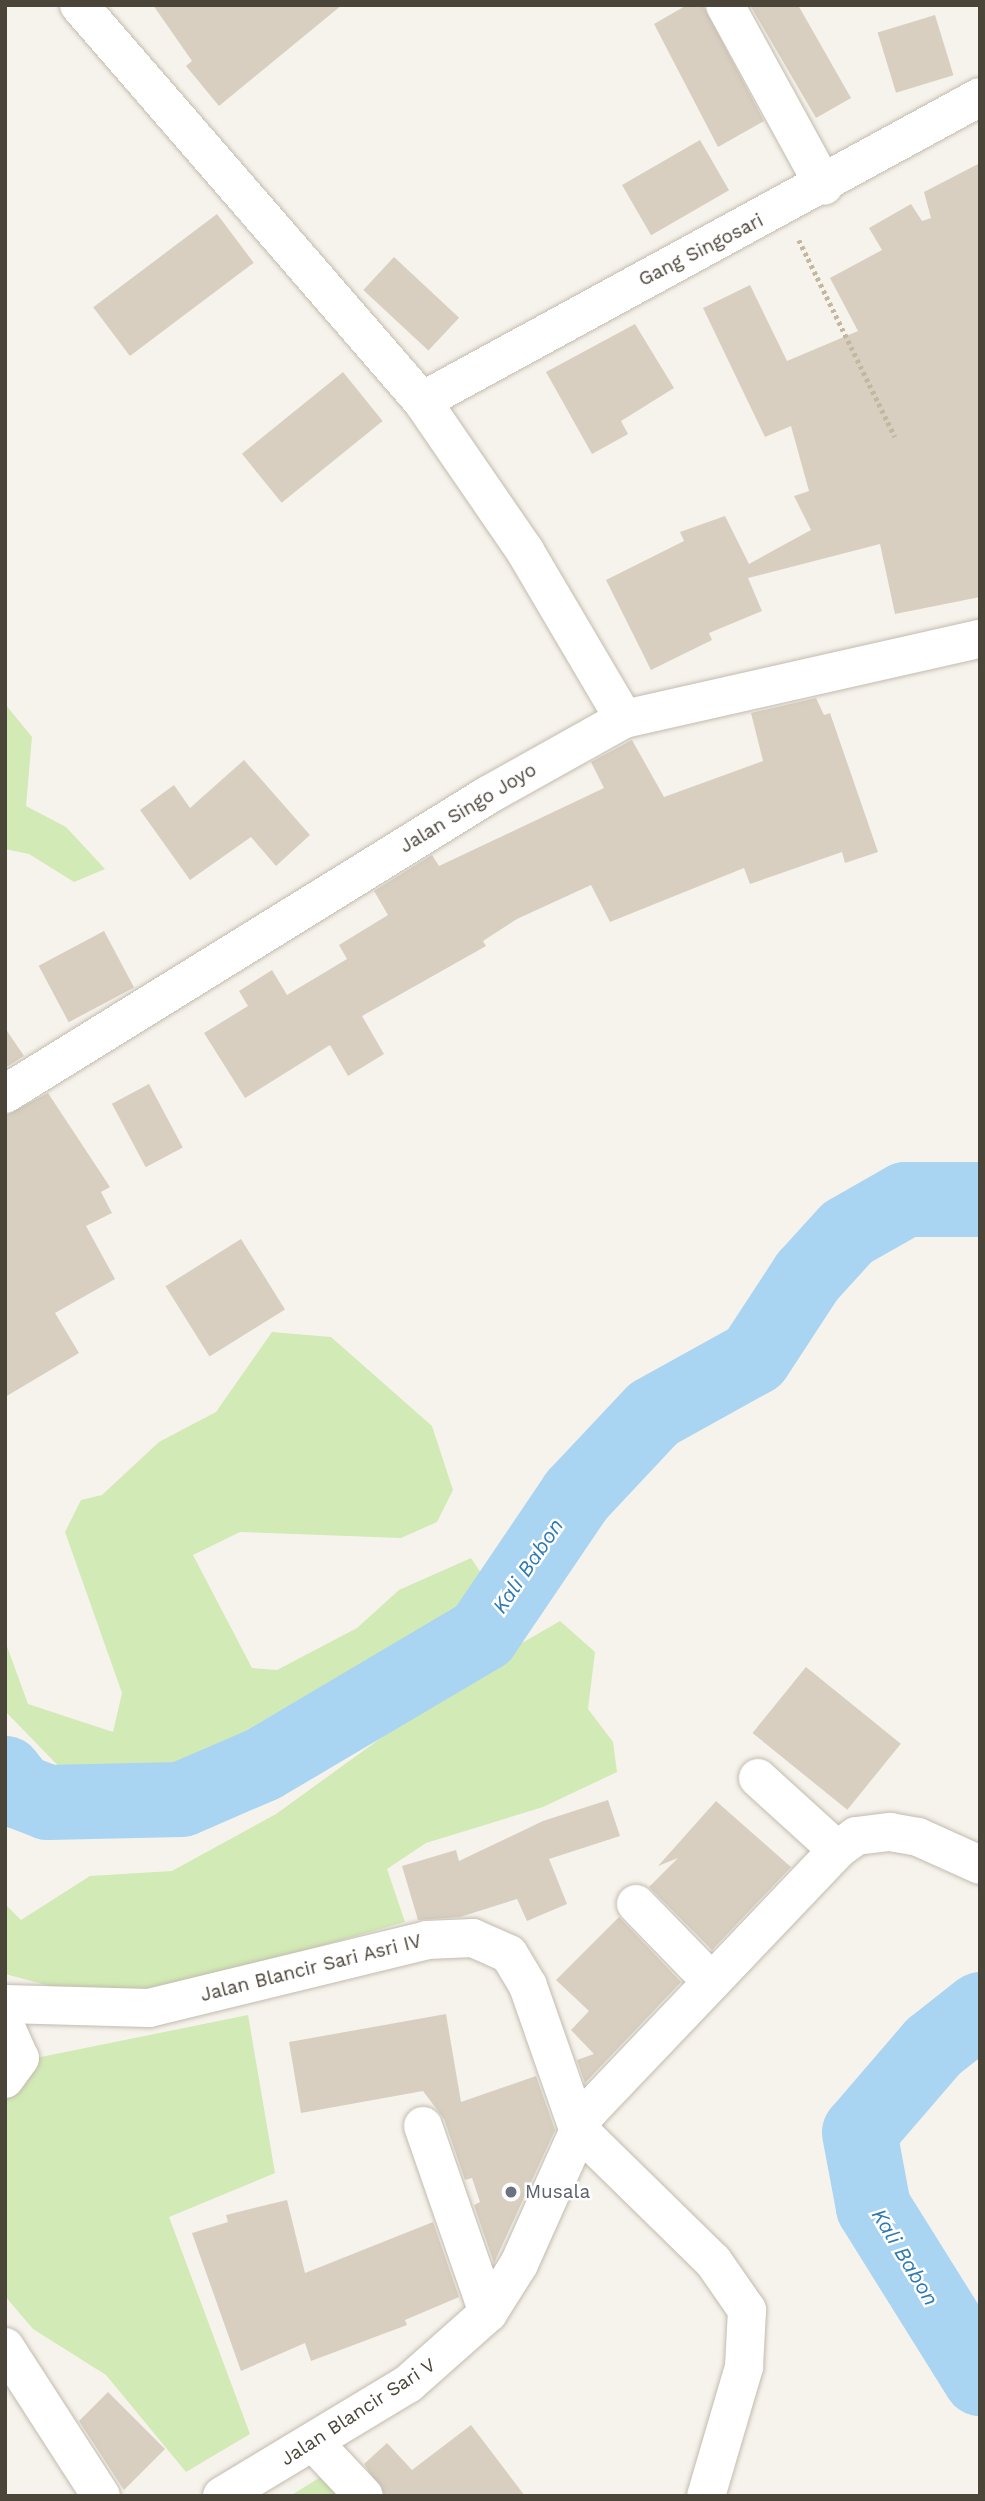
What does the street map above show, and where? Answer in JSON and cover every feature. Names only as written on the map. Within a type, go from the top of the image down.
[{"type":"street","points":[[79,5],[422,401],[525,551],[624,719]]},
{"type":"street","points":[[724,5],[824,186]]},
{"type":"street","name":"Gang Singosari","points":[[422,401],[824,186],[980,97]]},
{"type":"street","name":"Jalan Singo Joyo","points":[[5,1094],[488,794],[624,719],[980,639]]},
{"type":"street","points":[[758,1777],[837,1850]]},
{"type":"street","name":"Jalan Blancir Sari V","points":[[222,2496],[315,2444],[408,2384],[488,2313],[519,2264],[578,2130],[616,2079],[837,1850],[856,1836],[890,1832],[918,1837],[980,1865]]},
{"type":"street","points":[[636,1904],[711,1981]]},
{"type":"street","name":"Jalan Blancir Sari Asri IV","points":[[5,2004],[149,2008],[427,1940],[473,1938],[517,1964],[578,2130]]},
{"type":"street","points":[[5,2025],[20,2058],[5,2079]]},
{"type":"street","points":[[423,2126],[488,2313]]},
{"type":"street","points":[[578,2130],[713,2261],[747,2310],[744,2367],[706,2496]]},
{"type":"street","points":[[5,2347],[101,2496]]},
{"type":"street","points":[[315,2444],[364,2496]]},
{"type":"path","points":[[783,208],[895,437]]},
{"type":"green space","points":[[5,704],[32,737],[26,806],[66,827],[105,869],[74,882],[29,854],[5,849]]},
{"type":"green space","points":[[272,1332],[331,1337],[432,1426],[453,1490],[437,1522],[401,1538],[240,1532],[193,1555],[252,1668],[277,1670],[357,1628],[399,1590],[471,1558],[491,1588],[247,1730],[206,1769],[151,1795],[71,1779],[5,1711],[5,1641],[28,1704],[113,1732],[122,1693],[65,1532],[81,1500],[102,1495],[159,1442],[216,1412]]},
{"type":"green space","points":[[560,1621],[595,1652],[588,1709],[613,1742],[617,1772],[543,1807],[426,1843],[387,1869],[405,1922],[159,1992],[76,1993],[5,1974],[5,1904],[21,1920],[90,1876],[172,1871],[276,1814],[475,1670]]},
{"type":"green space","points":[[248,2015],[275,2173],[169,2217],[250,2434],[186,2472],[106,2375],[33,2329],[5,2296],[5,2080],[31,2059]]},
{"type":"green space","points":[[324,2475],[342,2496],[290,2496]]},
{"type":"building","points":[[153,5],[342,5],[219,106],[186,66],[192,61]]},
{"type":"building","points":[[687,5],[703,5],[764,121],[718,147],[654,24]]},
{"type":"building","points":[[750,5],[798,5],[851,98],[816,118]]},
{"type":"building","points":[[935,15],[953,75],[896,93],[878,33]]},
{"type":"building","points":[[700,140],[729,190],[651,235],[622,185]]},
{"type":"building","points":[[980,163],[980,597],[895,614],[880,544],[748,578],[762,611],[709,633],[712,640],[651,670],[606,580],[684,541],[680,532],[725,516],[749,564],[811,530],[794,496],[809,491],[791,426],[765,437],[703,308],[750,285],[787,361],[858,331],[830,278],[882,250],[869,228],[911,204],[922,221],[931,218],[924,192]]},
{"type":"building","points":[[217,214],[254,263],[130,356],[93,307]]},
{"type":"building","points":[[394,257],[459,318],[428,351],[363,290]]},
{"type":"building","points":[[635,324],[674,388],[621,421],[628,434],[592,454],[546,372]]},
{"type":"building","points":[[343,372],[383,421],[282,503],[242,454]]},
{"type":"building","points":[[816,698],[824,715],[830,713],[878,852],[845,863],[842,852],[750,884],[744,868],[610,922],[591,885],[517,919],[483,941],[486,946],[362,1016],[384,1054],[348,1076],[330,1045],[245,1098],[204,1033],[248,1006],[239,991],[272,970],[287,995],[347,959],[339,945],[388,915],[374,891],[432,855],[439,866],[604,788],[591,762],[632,740],[664,797],[763,761],[751,713]]},
{"type":"building","points":[[244,760],[310,835],[276,866],[251,837],[190,880],[140,810],[174,785],[190,808]]},
{"type":"building","points":[[104,931],[134,988],[69,1022],[39,966]]},
{"type":"building","points":[[5,1028],[24,1056],[5,1068]]},
{"type":"building","points":[[149,1084],[183,1148],[146,1167],[112,1104]]},
{"type":"building","points":[[48,1093],[110,1187],[101,1192],[112,1213],[86,1226],[115,1279],[55,1313],[79,1353],[5,1397],[5,1116]]},
{"type":"building","points":[[241,1239],[285,1309],[210,1357],[166,1286]]},
{"type":"building","points":[[806,1667],[901,1744],[847,1810],[753,1733]]},
{"type":"building","points":[[608,1800],[620,1836],[549,1859],[567,1904],[527,1921],[517,1899],[460,1917],[418,1920],[402,1866],[456,1850],[459,1861],[543,1821]]},
{"type":"building","points":[[716,1801],[791,1867],[712,1950],[649,1887],[678,1858],[658,1866]]},
{"type":"building","points":[[619,1917],[681,1982],[585,2083],[577,2060],[594,2054],[571,2030],[589,2011],[556,1980]]},
{"type":"building","points":[[446,2014],[461,2102],[536,2076],[555,2130],[494,2263],[474,2205],[480,2202],[472,2178],[465,2180],[444,2119],[423,2091],[301,2113],[289,2042]]},
{"type":"building","points":[[287,2200],[305,2273],[433,2222],[459,2297],[405,2320],[407,2325],[311,2361],[305,2343],[241,2371],[192,2233],[228,2222],[226,2215]]},
{"type":"building","points":[[108,2392],[165,2449],[124,2490],[79,2421]]},
{"type":"building","points":[[471,2425],[525,2496],[385,2496],[364,2464],[387,2443],[412,2470]]},
{"type":"waterway","name":"Kali Babon","points":[[5,1773],[19,1791],[47,1802],[181,1799],[262,1764],[482,1634],[576,1495],[653,1413],[754,1357],[807,1276],[847,1232],[905,1199],[980,1199]]},
{"type":"waterway","name":"Kali Babon","points":[[980,2009],[933,2046],[859,2132],[873,2207],[980,2378]]},
{"type":"place","name":"Musala","points":[[511,2192]]}]
